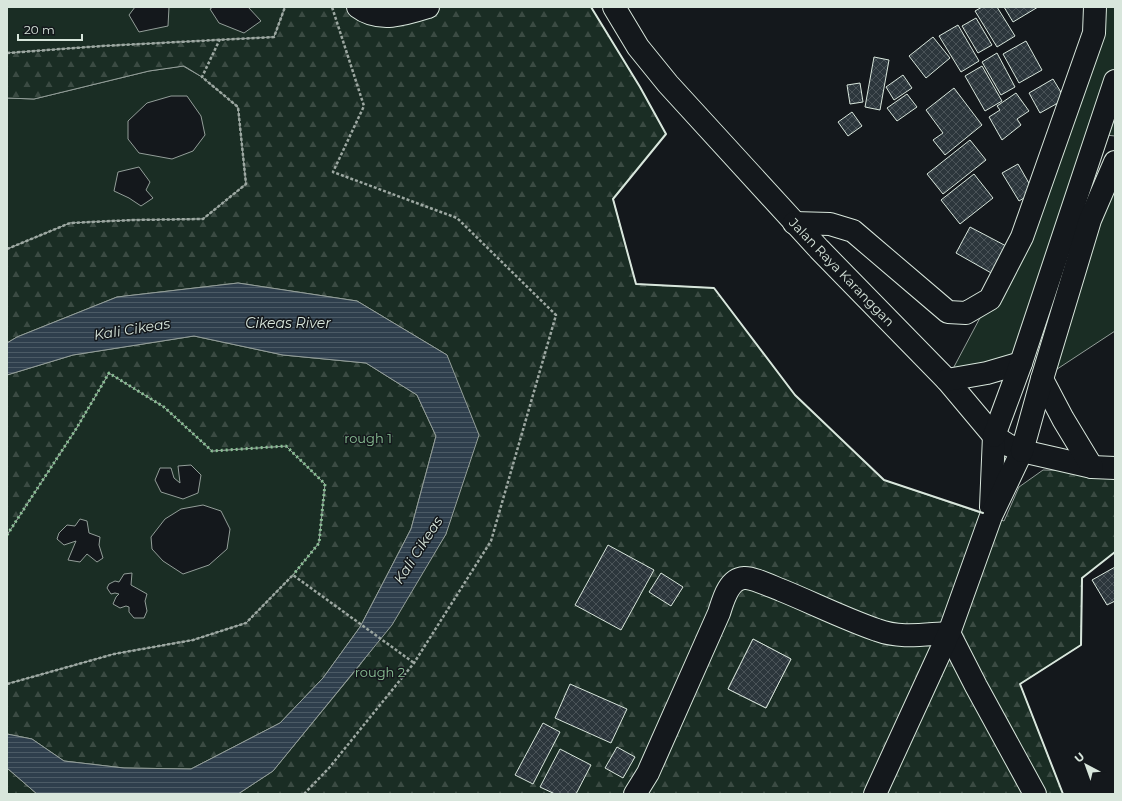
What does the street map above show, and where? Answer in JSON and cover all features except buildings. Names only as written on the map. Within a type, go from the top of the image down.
[{"type":"main road","points":[[358,7],[364,12],[383,17],[408,14],[428,7]]},
{"type":"main road","name":"Jalan Raya Karanggan","points":[[614,7],[638,47],[668,84],[794,223],[947,380],[994,436],[1008,445],[1022,451],[1092,467],[1115,468]]},
{"type":"main road","points":[[794,223],[830,224],[853,231],[948,312],[966,313],[990,298],[1022,237],[1094,33],[1095,7]]},
{"type":"main road","points":[[991,516],[994,436],[1021,363],[1115,81]]},
{"type":"main road","points":[[875,794],[949,633],[991,516],[1022,451],[1090,220],[1115,162]]},
{"type":"main road","points":[[947,380],[987,373],[1021,363]]},
{"type":"main road","points":[[1042,379],[1063,419],[1092,467]]},
{"type":"main road","points":[[635,794],[648,773],[719,613],[727,591],[740,579],[745,578],[767,584],[878,630],[900,636],[949,633]]},
{"type":"main road","points":[[949,633],[1035,794]]},
{"type":"path","points":[[7,53],[274,36],[285,7]]},
{"type":"path","points":[[304,794],[329,768],[414,663],[491,542],[556,315],[457,218],[333,172],[364,106],[332,7]]},
{"type":"path","points":[[7,249],[70,223],[203,219],[246,184],[238,107],[202,78],[220,39]]},
{"type":"path","points":[[7,684],[114,654],[193,640],[246,623],[293,575],[414,663]]},
{"type":"green space","points":[[7,7],[135,7],[129,15],[139,32],[168,26],[169,7],[213,7],[210,9],[219,23],[244,33],[261,21],[248,7],[285,7],[274,37],[102,46],[7,53]]},
{"type":"green space","name":"rough 2","points":[[285,7],[591,7],[640,87],[666,134],[613,199],[636,284],[714,288],[795,395],[884,480],[1004,521],[1019,487],[1043,470],[1109,471],[1115,473],[1115,552],[1082,578],[1081,645],[1020,684],[1063,794],[238,794],[273,771],[359,666],[375,645],[446,534],[447,355],[357,301],[238,283],[117,297],[17,337],[7,343],[7,249],[70,223],[203,219],[246,184],[238,107],[202,77],[184,66],[149,71],[34,99],[7,98],[7,53],[102,46],[274,37]],"holes":[[[753,639],[791,659],[766,708],[728,689]]]},
{"type":"green space","points":[[1095,7],[1115,7],[1115,136],[1097,134],[1021,363],[947,380],[990,299]]},
{"type":"green space","points":[[183,66],[202,77],[238,107],[246,184],[203,219],[70,223],[7,249],[7,98],[34,99],[149,71]],"holes":[[[171,96],[187,96],[201,116],[205,135],[193,151],[172,159],[139,153],[128,139],[128,121],[147,103]],[[139,167],[150,182],[146,190],[153,198],[141,206],[114,191],[118,172]]]},
{"type":"green space","points":[[1115,162],[1115,331],[1042,379]]},
{"type":"green space","name":"rough 1","points":[[194,336],[283,355],[366,363],[417,395],[436,436],[411,529],[360,627],[323,678],[280,723],[191,769],[124,768],[64,761],[32,739],[7,734],[7,684],[114,654],[193,640],[246,623],[293,575],[319,543],[325,484],[286,446],[212,451],[164,407],[109,373],[76,429],[7,535],[7,375],[73,355]]},
{"type":"green space","points":[[109,373],[164,407],[212,451],[286,446],[325,484],[319,543],[293,575],[246,623],[193,640],[114,654],[7,684],[7,535],[76,429]],"holes":[[[191,465],[201,475],[198,493],[183,499],[161,492],[155,480],[160,468],[171,468],[174,478],[180,483],[178,466]],[[203,505],[221,511],[230,529],[227,549],[209,565],[183,574],[163,561],[152,549],[151,537],[165,519],[181,509]],[[80,519],[87,521],[89,533],[100,537],[99,545],[103,558],[97,562],[87,554],[80,562],[68,560],[76,541],[64,545],[57,539],[59,533],[67,525],[75,526]],[[132,573],[131,585],[147,594],[145,601],[147,611],[144,618],[134,618],[129,612],[129,607],[126,606],[120,608],[113,604],[119,594],[111,594],[107,588],[109,584],[115,581],[119,582],[124,574]]]},
{"type":"green space","points":[[7,768],[37,794],[7,794]]},
{"type":"water","name":"Cikeas River","points":[[238,283],[357,301],[447,355],[479,435],[446,534],[392,625],[273,771],[238,794],[37,794],[7,768],[7,734],[32,739],[64,761],[124,768],[191,769],[280,723],[323,678],[360,627],[411,529],[436,436],[417,395],[366,363],[283,355],[194,336],[73,355],[7,375],[7,343],[17,337],[117,297]]},
{"type":"hedge","points":[[7,535],[76,429],[109,373],[164,407],[212,451],[286,446],[325,484],[319,543],[293,575]]},
{"type":"wall","points":[[591,7],[640,87],[666,134],[613,199],[636,284],[714,288],[795,395],[884,480],[983,513]]},
{"type":"wall","points":[[1063,794],[1020,684],[1081,645],[1082,578],[1115,552]]},
{"type":"water label","name":"Kali Cikeas","points":[[132,329]]},
{"type":"water label","name":"Kali Cikeas","points":[[418,550]]}]
